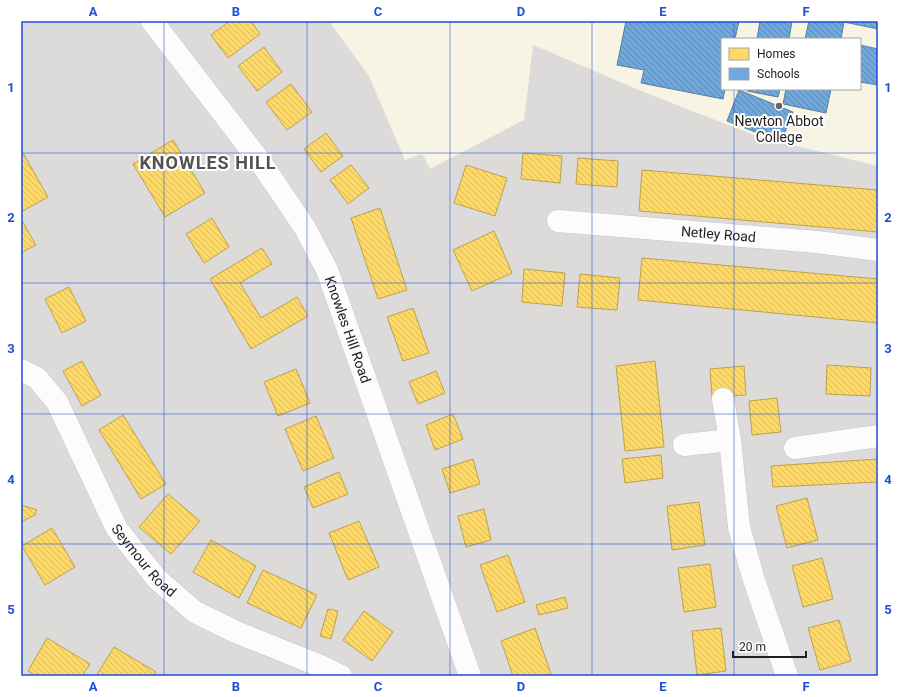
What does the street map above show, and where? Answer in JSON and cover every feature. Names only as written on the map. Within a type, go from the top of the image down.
[{"type":"street","name":"Knowles Hill Road","points":[[152,21],[259,160],[305,228],[327,270],[470,676]]},
{"type":"street","name":"Netley Road","points":[[558,221],[817,242],[878,250]]},
{"type":"street","name":"Seymour Road","points":[[21,370],[37,378],[58,402],[117,529],[157,579],[195,612],[236,632],[318,664],[341,676]]},
{"type":"street","points":[[723,399],[730,440],[740,527],[753,577],[786,676]]},
{"type":"street","points":[[795,448],[878,436]]},
{"type":"street","points":[[684,445],[730,440]]},
{"type":"shaded area","points":[[21,21],[329,21],[369,76],[405,160],[524,120],[533,44],[644,92],[757,136],[878,166],[878,676],[21,676]]},
{"type":"shaded area","name":"Newton Abbot College","points":[[329,21],[878,21],[878,166],[757,136],[644,92],[533,45],[524,120],[430,169],[422,153],[405,160],[369,76]]},
{"type":"building: Homes","points":[[230,21],[251,21],[260,34],[228,58],[211,35]]},
{"type":"building: Homes","points":[[264,47],[282,72],[257,91],[238,66]]},
{"type":"building: Homes","points":[[291,84],[312,112],[287,130],[266,102]]},
{"type":"building: Homes","points":[[326,133],[343,156],[321,172],[304,149]]},
{"type":"building: Homes","points":[[173,140],[205,193],[165,217],[133,164]]},
{"type":"building: Homes","points":[[23,153],[48,197],[21,212],[21,154]]},
{"type":"building: Homes","points":[[523,153],[562,156],[560,183],[521,179]]},
{"type":"building: Homes","points":[[578,158],[618,161],[617,187],[576,184]]},
{"type":"building: Homes","points":[[351,165],[369,188],[348,204],[330,180]]},
{"type":"building: Homes","points":[[466,165],[507,178],[495,216],[454,203]]},
{"type":"building: Homes","points":[[642,170],[878,190],[878,232],[639,211]]},
{"type":"building: Homes","points":[[380,208],[407,290],[378,299],[351,218]]},
{"type":"building: Homes","points":[[212,218],[229,247],[204,263],[186,234]]},
{"type":"building: Homes","points":[[21,219],[36,245],[21,253]]},
{"type":"building: Homes","points":[[494,231],[512,273],[472,291],[453,250]]},
{"type":"building: Homes","points":[[262,248],[272,264],[240,283],[261,318],[297,297],[308,316],[251,349],[210,279]]},
{"type":"building: Homes","points":[[642,258],[878,279],[878,323],[638,300]]},
{"type":"building: Homes","points":[[524,269],[565,273],[562,306],[522,302]]},
{"type":"building: Homes","points":[[580,274],[620,278],[617,310],[577,307]]},
{"type":"building: Homes","points":[[69,287],[86,321],[62,333],[45,299]]},
{"type":"building: Homes","points":[[413,308],[429,353],[403,361],[387,317]]},
{"type":"building: Homes","points":[[82,361],[101,395],[82,406],[63,371]]},
{"type":"building: Homes","points":[[655,361],[664,447],[625,451],[616,366]]},
{"type":"building: Homes","points":[[827,365],[871,368],[870,396],[826,394]]},
{"type":"building: Homes","points":[[744,366],[746,395],[712,397],[710,369]]},
{"type":"building: Homes","points":[[296,369],[310,403],[278,416],[264,382]]},
{"type":"building: Homes","points":[[436,371],[445,393],[418,404],[409,382]]},
{"type":"building: Homes","points":[[777,398],[781,432],[752,435],[749,401]]},
{"type":"building: Homes","points":[[453,414],[463,439],[435,450],[426,425]]},
{"type":"building: Homes","points":[[123,415],[166,484],[141,499],[99,430]]},
{"type":"building: Homes","points":[[316,416],[334,458],[303,471],[285,429]]},
{"type":"building: Homes","points":[[661,455],[663,478],[625,483],[622,459]]},
{"type":"building: Homes","points":[[473,459],[480,484],[450,493],[442,469]]},
{"type":"building: Homes","points":[[878,459],[878,482],[773,487],[771,466]]},
{"type":"building: Homes","points":[[339,472],[348,494],[313,508],[304,487]]},
{"type":"building: Homes","points":[[168,494],[200,521],[171,554],[139,527]]},
{"type":"building: Homes","points":[[807,498],[818,540],[787,548],[776,506]]},
{"type":"building: Homes","points":[[699,502],[705,545],[672,550],[667,506]]},
{"type":"building: Homes","points":[[21,505],[37,510],[35,515],[21,522]]},
{"type":"building: Homes","points":[[484,509],[491,540],[466,547],[458,516]]},
{"type":"building: Homes","points":[[359,521],[379,567],[348,580],[329,533]]},
{"type":"building: Homes","points":[[52,528],[75,567],[45,585],[22,546]]},
{"type":"building: Homes","points":[[211,540],[256,566],[239,598],[193,572]]},
{"type":"building: Homes","points":[[508,555],[525,602],[497,612],[480,565]]},
{"type":"building: Homes","points":[[822,558],[833,599],[803,607],[792,566]]},
{"type":"building: Homes","points":[[710,564],[716,607],[684,612],[678,568]]},
{"type":"building: Homes","points":[[263,570],[317,595],[301,628],[247,603]]},
{"type":"building: Homes","points":[[565,597],[568,608],[539,615],[536,605]]},
{"type":"building: Homes","points":[[328,609],[338,611],[331,639],[320,636]]},
{"type":"building: Homes","points":[[364,611],[393,632],[372,661],[343,640]]},
{"type":"building: Homes","points":[[839,620],[851,661],[820,670],[808,628]]},
{"type":"building: Homes","points":[[535,628],[551,674],[545,676],[513,676],[501,641]]},
{"type":"building: Homes","points":[[721,628],[726,671],[697,675],[692,631]]},
{"type":"building: Homes","points":[[47,638],[90,664],[82,676],[36,676],[28,671]]},
{"type":"building: Homes","points":[[114,647],[156,672],[153,676],[96,676]]},
{"type":"building: Schools","points":[[626,21],[739,21],[735,38],[721,38],[721,90],[725,90],[723,99],[641,83],[644,70],[617,65]]},
{"type":"building: Schools","points":[[760,21],[792,21],[789,38],[757,38]]},
{"type":"building: Schools","points":[[809,21],[878,21],[878,29],[844,22],[841,38],[805,38]]},
{"type":"building: Schools","points":[[861,45],[878,49],[878,85],[861,82]]},
{"type":"building: Schools","points":[[739,90],[793,112],[781,142],[727,121]]},
{"type":"building: Schools","points":[[748,90],[780,90],[778,97]]},
{"type":"building: Schools","points":[[786,90],[831,90],[826,113],[783,104]]},
{"type":"place","name":"Newton Abbot College","points":[[779,106]]},
{"type":"district","name":"KNOWLES HILL","points":[[208,163]]}]
